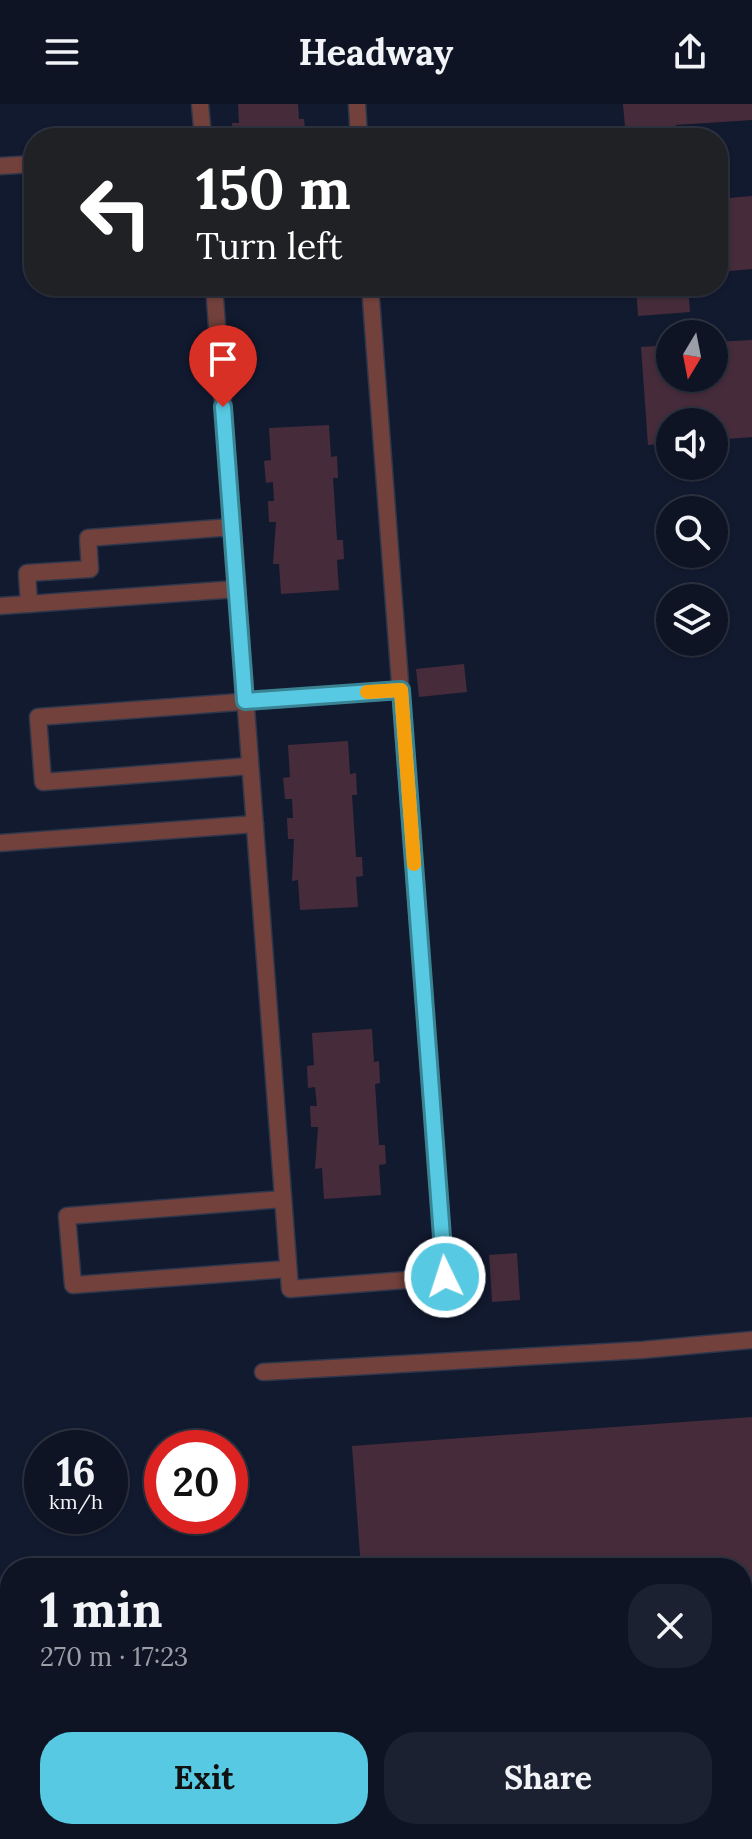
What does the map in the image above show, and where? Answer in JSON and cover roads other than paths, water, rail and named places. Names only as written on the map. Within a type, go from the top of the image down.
[{"type":"lane","points":[[200,104],[202,128]]},
{"type":"lane","points":[[357,104],[358,128]]},
{"type":"lane","points":[[0,166],[24,165]]},
{"type":"lane","points":[[215,296],[290,1289],[445,1277],[371,296]]},
{"type":"lane","points":[[29,604],[27,573],[90,569],[88,538],[232,527]]},
{"type":"lane","points":[[0,606],[237,589]]},
{"type":"lane","points":[[250,766],[43,782],[38,717],[401,690]]},
{"type":"lane","points":[[0,843],[255,824]]},
{"type":"lane","points":[[283,1199],[67,1216],[73,1285],[288,1269]]},
{"type":"lane","points":[[263,1372],[642,1350],[752,1340]]}]
